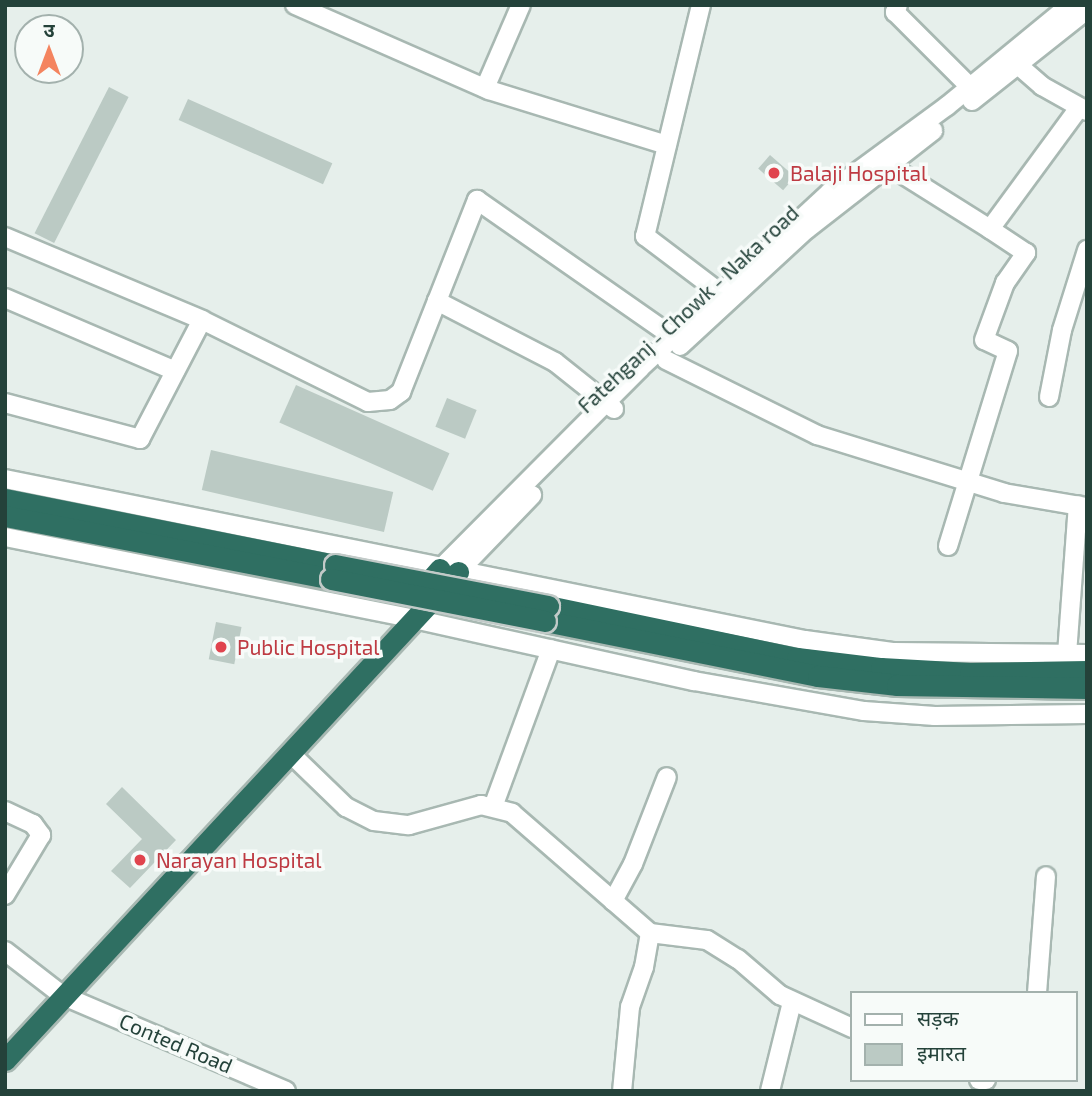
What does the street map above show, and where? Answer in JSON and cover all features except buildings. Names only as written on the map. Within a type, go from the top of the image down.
[{"type":"highway","points":[[5,499],[333,572],[546,614],[797,657],[869,666],[970,673],[1087,671]]},
{"type":"highway","points":[[5,516],[333,572]]},
{"type":"highway","name":"Fatehganj - Chowk - Naka road","points":[[406,617],[449,570]]},
{"type":"highway","points":[[546,614],[818,676],[897,685],[1087,688]]},
{"type":"highway","points":[[5,1045],[61,994],[290,753],[406,617]]},
{"type":"highway","points":[[5,1060],[61,994],[406,617]]},
{"type":"street","points":[[295,5],[485,88],[667,145]]},
{"type":"street","points":[[485,88],[521,5]]},
{"type":"street","points":[[701,5],[645,236],[724,296]]},
{"type":"street","points":[[437,301],[555,362],[610,406],[830,192],[970,87],[1070,5]]},
{"type":"street","points":[[893,8],[970,87]]},
{"type":"street","name":"Fatehganj - Chowk - Naka road","points":[[724,296],[1087,10]]},
{"type":"street","points":[[990,229],[1083,110],[1018,65]]},
{"type":"street","points":[[888,165],[1026,253],[1005,284],[984,340],[1008,351],[948,546]]},
{"type":"street","points":[[5,237],[202,320],[368,402],[380,404],[401,392],[477,200],[678,340]]},
{"type":"street","points":[[1049,397],[1062,330],[1087,250]]},
{"type":"street","points":[[5,298],[175,371]]},
{"type":"street","points":[[5,403],[140,439],[202,320]]},
{"type":"street","name":"Fatehganj - Chowk - Naka road","points":[[449,570],[610,406],[666,359],[678,340]]},
{"type":"street","points":[[666,359],[817,435],[1004,493],[1082,506],[1067,654]]},
{"type":"street","points":[[5,479],[805,640],[885,651],[1087,654]]},
{"type":"street","points":[[5,537],[406,617],[694,681],[864,710],[935,716],[1087,714]]},
{"type":"street","points":[[493,807],[551,649]]},
{"type":"street","points":[[290,753],[346,807],[373,821],[409,825],[469,806],[493,807],[535,828],[650,933],[707,940],[792,1002],[850,1027]]},
{"type":"street","points":[[613,901],[633,864],[667,777]]},
{"type":"street","points":[[5,811],[33,824],[41,835],[5,895]]},
{"type":"street","points":[[1037,991],[1045,876]]},
{"type":"street","points":[[622,1091],[630,1007],[644,967],[650,933]]},
{"type":"street","name":"Conted Road","points":[[5,951],[61,994],[286,1091]]},
{"type":"street","points":[[770,1091],[792,1002]]},
{"type":"place","name":"Balaji Hospital","points":[[774,173]]},
{"type":"place","name":"Public Hospital","points":[[221,647]]},
{"type":"place","name":"Narayan Hospital","points":[[140,860]]}]
